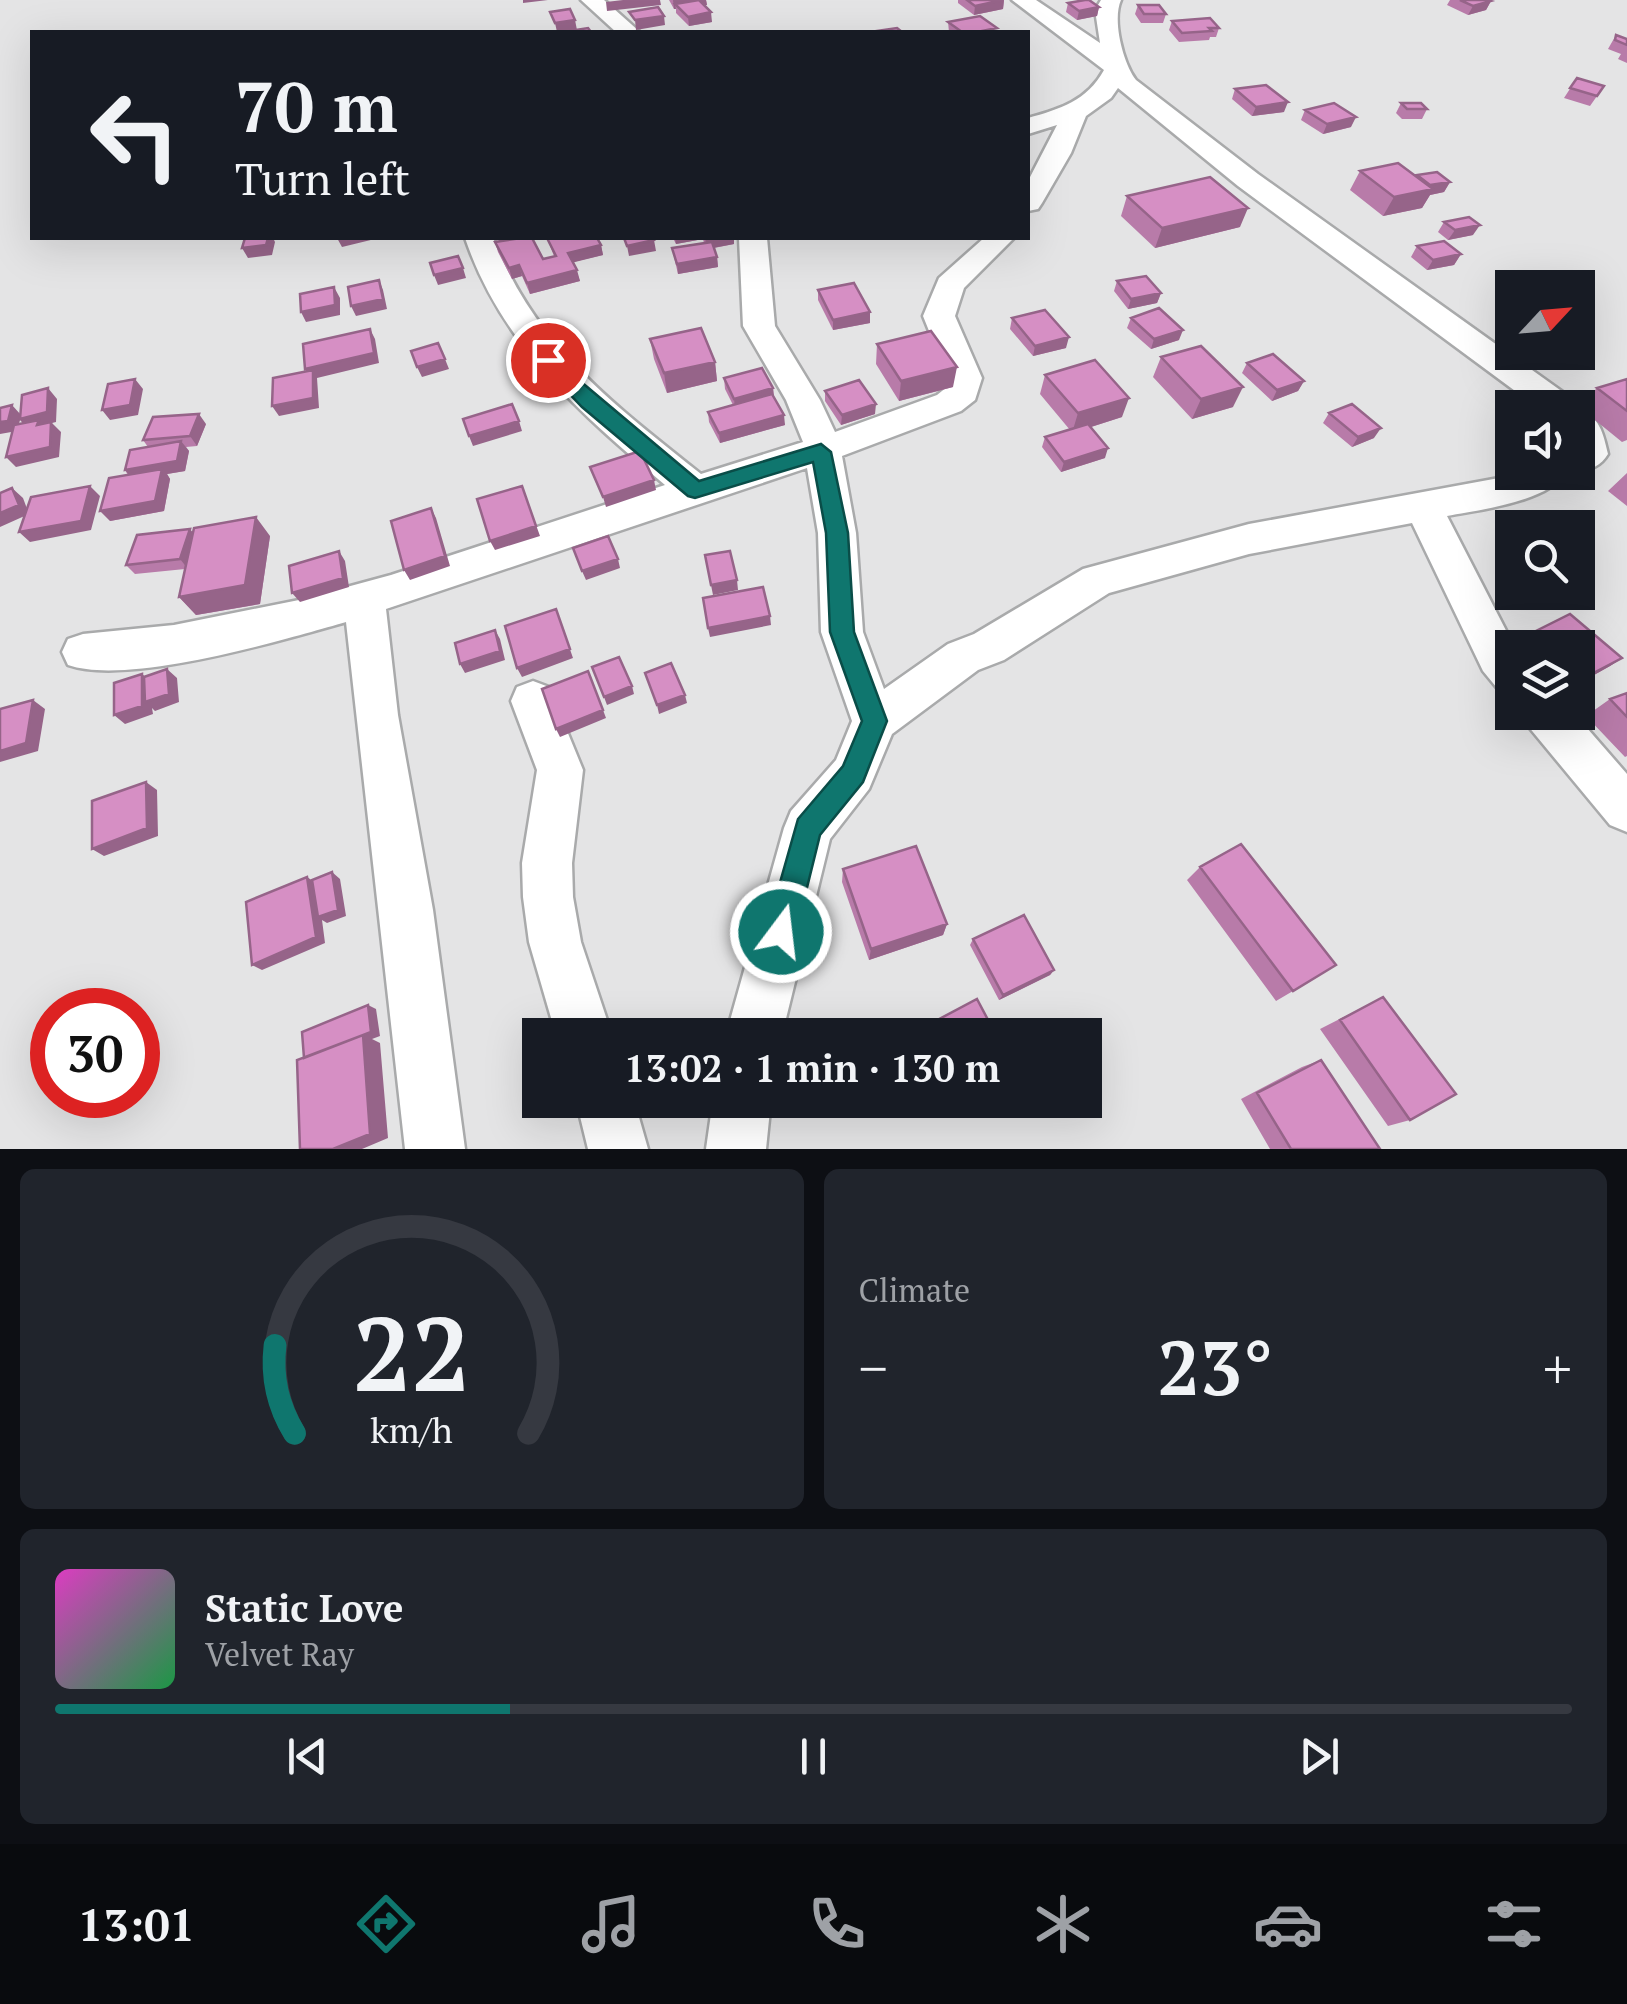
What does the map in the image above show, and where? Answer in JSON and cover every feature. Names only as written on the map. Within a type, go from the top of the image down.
[{"type":"street","points":[[591,0],[627,30]]},
{"type":"street","points":[[1022,0],[1115,66],[1128,85],[1248,180],[1537,390]]},
{"type":"street","points":[[1030,125],[1076,112],[1103,93],[1115,66],[1106,10],[1111,0]]},
{"type":"street","points":[[1030,199],[1058,153],[1076,112]]},
{"type":"street","points":[[480,240],[488,262],[548,360],[589,402],[695,490]]},
{"type":"street","points":[[753,240],[759,326],[803,400],[821,441],[837,533],[842,632],[874,721]]},
{"type":"street","points":[[84,652],[119,653],[258,629],[365,603],[695,490],[821,452],[911,418],[963,392],[964,378],[939,316],[950,286],[998,240]]},
{"type":"street","points":[[1595,446],[1627,448]]},
{"type":"street","points":[[758,1018],[808,828],[854,774],[874,721],[964,658],[989,647],[1098,580],[1249,539],[1508,490]]},
{"type":"street","points":[[1422,505],[1495,652]]},
{"type":"street","points":[[365,603],[376,714],[408,910],[436,1149]]},
{"type":"street","points":[[533,702],[560,770],[547,863],[548,897],[554,942],[579,1018]]},
{"type":"street","points":[[1559,730],[1627,809]]},
{"type":"street","points":[[610,1118],[618,1149]]},
{"type":"street","points":[[736,1149],[740,1118]]},
{"type":"building","points":[[699,0],[711,12],[688,17],[675,4]]},
{"type":"building","points":[[967,0],[1003,0],[975,6]]},
{"type":"building","points":[[1089,0],[1099,7],[1079,11],[1068,3]]},
{"type":"building","points":[[1460,0],[1488,0],[1491,1],[1473,6]]},
{"type":"building","points":[[1138,5],[1159,5],[1166,14],[1144,14]]},
{"type":"building","points":[[658,7],[664,16],[635,20],[629,12]]},
{"type":"building","points":[[570,9],[575,20],[555,23],[550,12]]},
{"type":"building","points":[[980,16],[997,28],[959,30],[948,22]]},
{"type":"building","points":[[1210,18],[1219,28],[1182,33],[1172,21]]},
{"type":"building","points":[[1616,35],[1627,39],[1627,45],[1615,40]]},
{"type":"building","points":[[1577,78],[1604,86],[1597,96],[1570,88]]},
{"type":"building","points":[[1266,85],[1288,102],[1256,107],[1235,89]]},
{"type":"building","points":[[1334,103],[1356,117],[1327,124],[1305,110]]},
{"type":"building","points":[[1401,103],[1421,103],[1427,109],[1407,109]]},
{"type":"building","points":[[1398,163],[1433,189],[1394,197],[1360,171]]},
{"type":"building","points":[[1437,172],[1450,182],[1430,185],[1417,175]]},
{"type":"building","points":[[1210,177],[1248,208],[1162,228],[1127,196]]},
{"type":"building","points":[[1469,217],[1480,225],[1455,230],[1444,222]]},
{"type":"building","points":[[244,240],[267,240],[266,245],[242,248]]},
{"type":"building","points":[[533,240],[543,259],[556,256],[548,240],[598,240],[601,245],[568,253],[577,270],[527,283],[519,265],[509,268],[495,242]]},
{"type":"building","points":[[625,240],[654,240],[627,246]]},
{"type":"building","points":[[1444,241],[1461,254],[1433,260],[1417,246]]},
{"type":"building","points":[[712,242],[717,257],[677,264],[672,248]]},
{"type":"building","points":[[458,256],[463,268],[434,275],[430,263]]},
{"type":"building","points":[[1146,276],[1161,293],[1131,299],[1117,281]]},
{"type":"building","points":[[379,280],[383,299],[351,306],[348,287]]},
{"type":"building","points":[[854,283],[870,312],[833,320],[818,290]]},
{"type":"building","points":[[334,287],[335,305],[301,312],[300,294]]},
{"type":"building","points":[[1159,308],[1183,330],[1154,339],[1131,318]]},
{"type":"building","points":[[1045,310],[1069,337],[1035,346],[1012,318]]},
{"type":"building","points":[[701,328],[715,362],[664,373],[650,339]]},
{"type":"building","points":[[370,329],[374,353],[305,369],[303,344]]},
{"type":"building","points":[[931,331],[957,367],[901,381],[877,344]]},
{"type":"building","points":[[438,343],[445,359],[417,367],[411,351]]},
{"type":"building","points":[[1201,346],[1243,387],[1201,399],[1161,357]]},
{"type":"building","points":[[1273,354],[1304,381],[1277,390],[1247,363]]},
{"type":"building","points":[[1095,360],[1129,398],[1078,413],[1045,375]]},
{"type":"building","points":[[762,368],[773,388],[734,399],[724,378]]},
{"type":"building","points":[[313,370],[313,398],[272,406],[273,378]]},
{"type":"building","points":[[135,379],[130,405],[102,410],[108,384]]},
{"type":"building","points":[[1627,379],[1627,411],[1597,388]]},
{"type":"building","points":[[859,380],[876,404],[842,415],[825,391]]},
{"type":"building","points":[[48,388],[47,412],[20,419],[22,395]]},
{"type":"building","points":[[772,394],[784,415],[719,433],[708,412]]},
{"type":"building","points":[[512,404],[519,421],[469,436],[463,419]]},
{"type":"building","points":[[1352,404],[1381,428],[1358,437],[1329,413]]},
{"type":"building","points":[[12,405],[8,421],[0,422],[0,408]]},
{"type":"building","points":[[199,414],[190,436],[143,440],[153,417]]},
{"type":"building","points":[[39,420],[37,425],[51,422],[50,447],[6,457],[14,425]]},
{"type":"building","points":[[1088,424],[1108,448],[1064,462],[1045,437]]},
{"type":"building","points":[[181,441],[177,461],[125,470],[130,450]]},
{"type":"building","points":[[640,451],[654,480],[603,497],[590,467]]},
{"type":"building","points":[[162,469],[155,501],[100,511],[109,478]]},
{"type":"building","points":[[90,486],[81,521],[19,532],[31,497]]},
{"type":"building","points":[[522,486],[536,526],[490,541],[477,499]]},
{"type":"building","points":[[12,488],[19,505],[0,513],[0,493]]},
{"type":"building","points":[[431,508],[445,556],[404,570],[391,521]]},
{"type":"building","points":[[256,517],[245,585],[179,597],[194,528]]},
{"type":"building","points":[[190,529],[180,559],[126,565],[137,535]]},
{"type":"building","points":[[608,536],[618,559],[582,571],[573,548]]},
{"type":"building","points":[[339,551],[343,578],[292,593],[289,566]]},
{"type":"building","points":[[730,551],[737,580],[711,585],[705,555]]},
{"type":"building","points":[[763,587],[770,616],[708,628],[703,598]]},
{"type":"building","points":[[556,609],[570,649],[517,668],[505,626]]},
{"type":"building","points":[[1570,614],[1589,630],[1538,630]]},
{"type":"building","points":[[495,630],[500,651],[460,664],[455,643]]},
{"type":"building","points":[[1595,635],[1622,658],[1595,672]]},
{"type":"building","points":[[619,657],[632,686],[604,697],[592,667]]},
{"type":"building","points":[[671,663],[685,695],[657,705],[645,673]]},
{"type":"building","points":[[167,669],[169,694],[145,702],[144,677]]},
{"type":"building","points":[[588,671],[603,710],[556,729],[542,689]]},
{"type":"building","points":[[142,674],[142,706],[114,715],[114,683]]},
{"type":"building","points":[[1627,693],[1627,717],[1610,699]]},
{"type":"building","points":[[33,700],[26,743],[0,751],[0,709]]},
{"type":"building","points":[[146,782],[147,828],[92,849],[92,801]]},
{"type":"building","points":[[1241,844],[1336,965],[1293,991],[1200,867]]},
{"type":"building","points":[[916,846],[947,924],[871,949],[843,869]]},
{"type":"building","points":[[332,872],[338,910],[318,917],[312,880]]},
{"type":"building","points":[[307,877],[316,937],[252,965],[246,902]]},
{"type":"building","points":[[1024,915],[1054,970],[1003,995],[973,939]]},
{"type":"building","points":[[1383,997],[1456,1094],[1410,1120],[1340,1020]]},
{"type":"building","points":[[977,999],[987,1018],[941,1018]]},
{"type":"building","points":[[368,1005],[371,1032],[304,1058],[302,1032]]},
{"type":"building","points":[[363,1035],[370,1134],[333,1149],[300,1149],[297,1060]]},
{"type":"building","points":[[1321,1060],[1380,1149],[1291,1149],[1257,1093]]},
{"type":"route","points":[[548,360],[589,402],[695,490],[821,452],[837,533],[842,632],[874,721],[854,774],[808,828],[781,932]]}]
